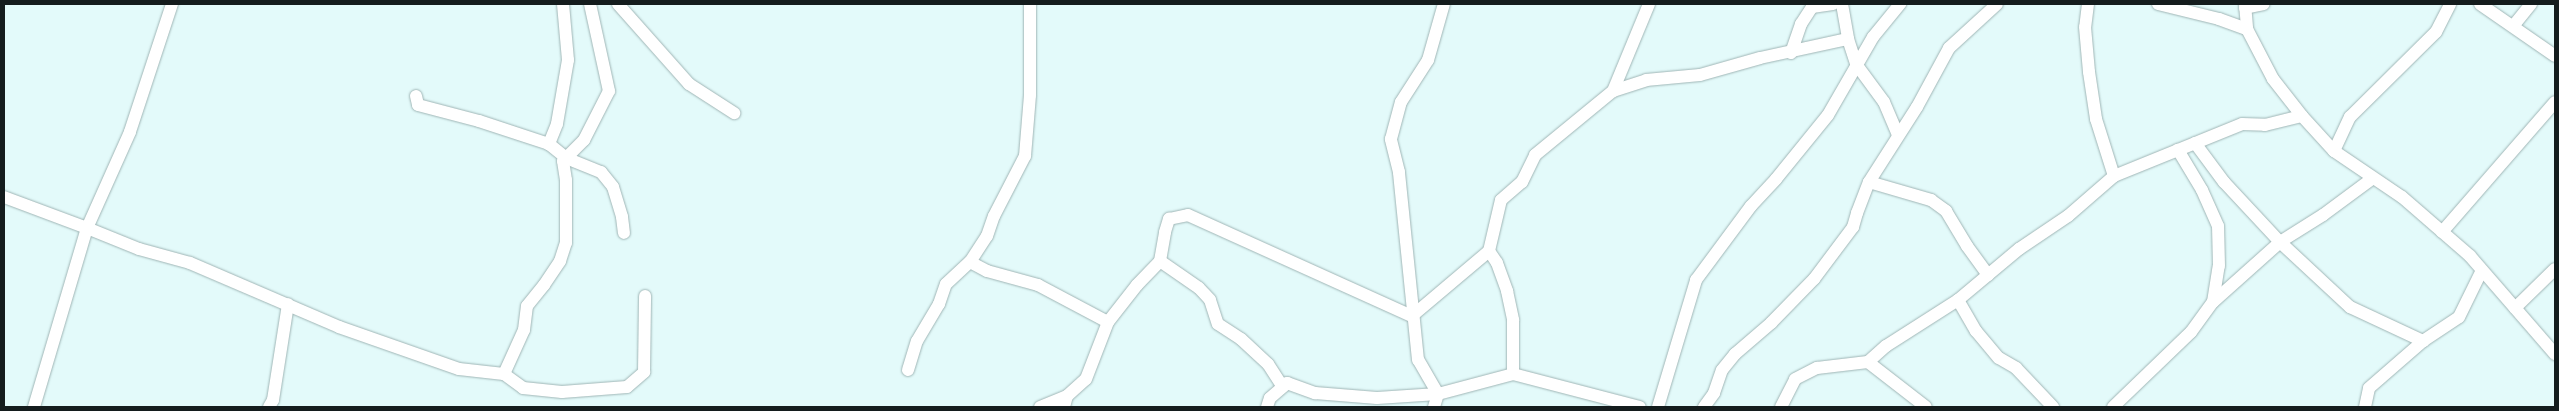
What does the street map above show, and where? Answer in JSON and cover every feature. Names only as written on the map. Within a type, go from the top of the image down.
[{"type":"street","points":[[34,407],[87,228],[130,132],[172,4]]},
{"type":"street","points":[[549,144],[557,124],[568,60],[562,4]]},
{"type":"street","points":[[504,374],[508,360],[524,330],[527,306],[560,261],[566,244],[566,180],[563,161],[584,140],[609,92],[590,4]]},
{"type":"street","points":[[618,4],[689,84],[734,113]]},
{"type":"street","points":[[908,370],[917,341],[939,304],[946,284],[970,262],[987,236],[994,216],[1025,156],[1030,95],[1030,4]]},
{"type":"street","points":[[1434,407],[1438,394],[1418,360],[1412,316],[1399,172],[1391,139],[1401,102],[1428,60],[1444,4]]},
{"type":"street","points":[[1613,92],[1649,4]]},
{"type":"street","points":[[1791,53],[1810,5],[1833,4]]},
{"type":"street","points":[[1842,4],[1848,40],[1856,64],[1884,102],[1898,135]]},
{"type":"street","points":[[1658,407],[1696,280],[1751,206],[1776,179],[1828,115],[1873,37],[1900,4]]},
{"type":"street","points":[[1704,407],[1714,392],[1722,370],[1735,354],[1771,323],[1814,279],[1853,228],[1869,182],[1917,107],[1950,48],[1997,4]]},
{"type":"street","points":[[2088,4],[2085,27],[2090,82],[2096,119],[2114,176]]},
{"type":"street","points":[[2158,4],[2219,19],[2247,29]]},
{"type":"street","points":[[2264,4],[2245,6],[2247,29],[2273,79],[2302,116],[2334,151],[2402,197],[2470,256],[2555,354]]},
{"type":"street","points":[[2334,151],[2350,117],[2436,32],[2450,4]]},
{"type":"street","points":[[2480,4],[2514,25],[2555,56]]},
{"type":"street","points":[[2514,25],[2531,4]]},
{"type":"street","points":[[1412,316],[1489,251],[1502,200],[1522,182],[1535,155],[1613,92],[1646,80],[1700,75],[1760,58],[1848,40]]},
{"type":"street","points":[[416,96],[418,105],[479,121],[549,144],[566,158],[601,172],[613,187],[622,217],[624,233]]},
{"type":"street","points":[[2442,232],[2555,102]]},
{"type":"street","points":[[1782,407],[1794,379],[1817,368],[1868,362],[1886,346],[1958,300],[2019,249],[2068,216],[2114,176],[2242,124],[2265,125],[2302,116]]},
{"type":"street","points":[[2195,143],[2224,182],[2280,242],[2350,307],[2423,341]]},
{"type":"street","points":[[2178,150],[2202,190],[2218,226],[2219,266],[2214,302]]},
{"type":"street","points":[[2113,407],[2191,332],[2214,302],[2280,242],[2323,215],[2373,178]]},
{"type":"street","points":[[1869,182],[1931,200],[1946,211],[1967,246],[1988,274]]},
{"type":"street","points":[[4,197],[139,249],[190,263],[288,304],[339,328],[459,368],[504,374],[523,388],[562,392],[627,387],[644,372],[645,296]]},
{"type":"street","points":[[1040,407],[1065,402],[1086,379],[1108,322],[1137,285],[1160,261],[1169,220],[1188,215],[1412,316]]},
{"type":"street","points":[[1489,251],[1498,263],[1507,291],[1513,320],[1513,374]]},
{"type":"street","points":[[1160,261],[1199,288],[1210,300],[1218,324],[1241,339],[1268,364],[1283,387]]},
{"type":"street","points":[[970,262],[987,271],[1038,285],[1108,322]]},
{"type":"street","points":[[2514,308],[2555,269]]},
{"type":"street","points":[[2365,407],[2369,388],[2423,341],[2459,317],[2482,270]]},
{"type":"street","points":[[1958,300],[1976,331],[2000,358],[2016,368],[2053,407]]},
{"type":"street","points":[[269,407],[273,400],[288,304]]},
{"type":"street","points":[[1868,362],[1926,407]]},
{"type":"street","points":[[1267,407],[1270,398],[1287,383],[1315,393],[1377,398],[1438,394],[1513,374],[1640,407]]}]
